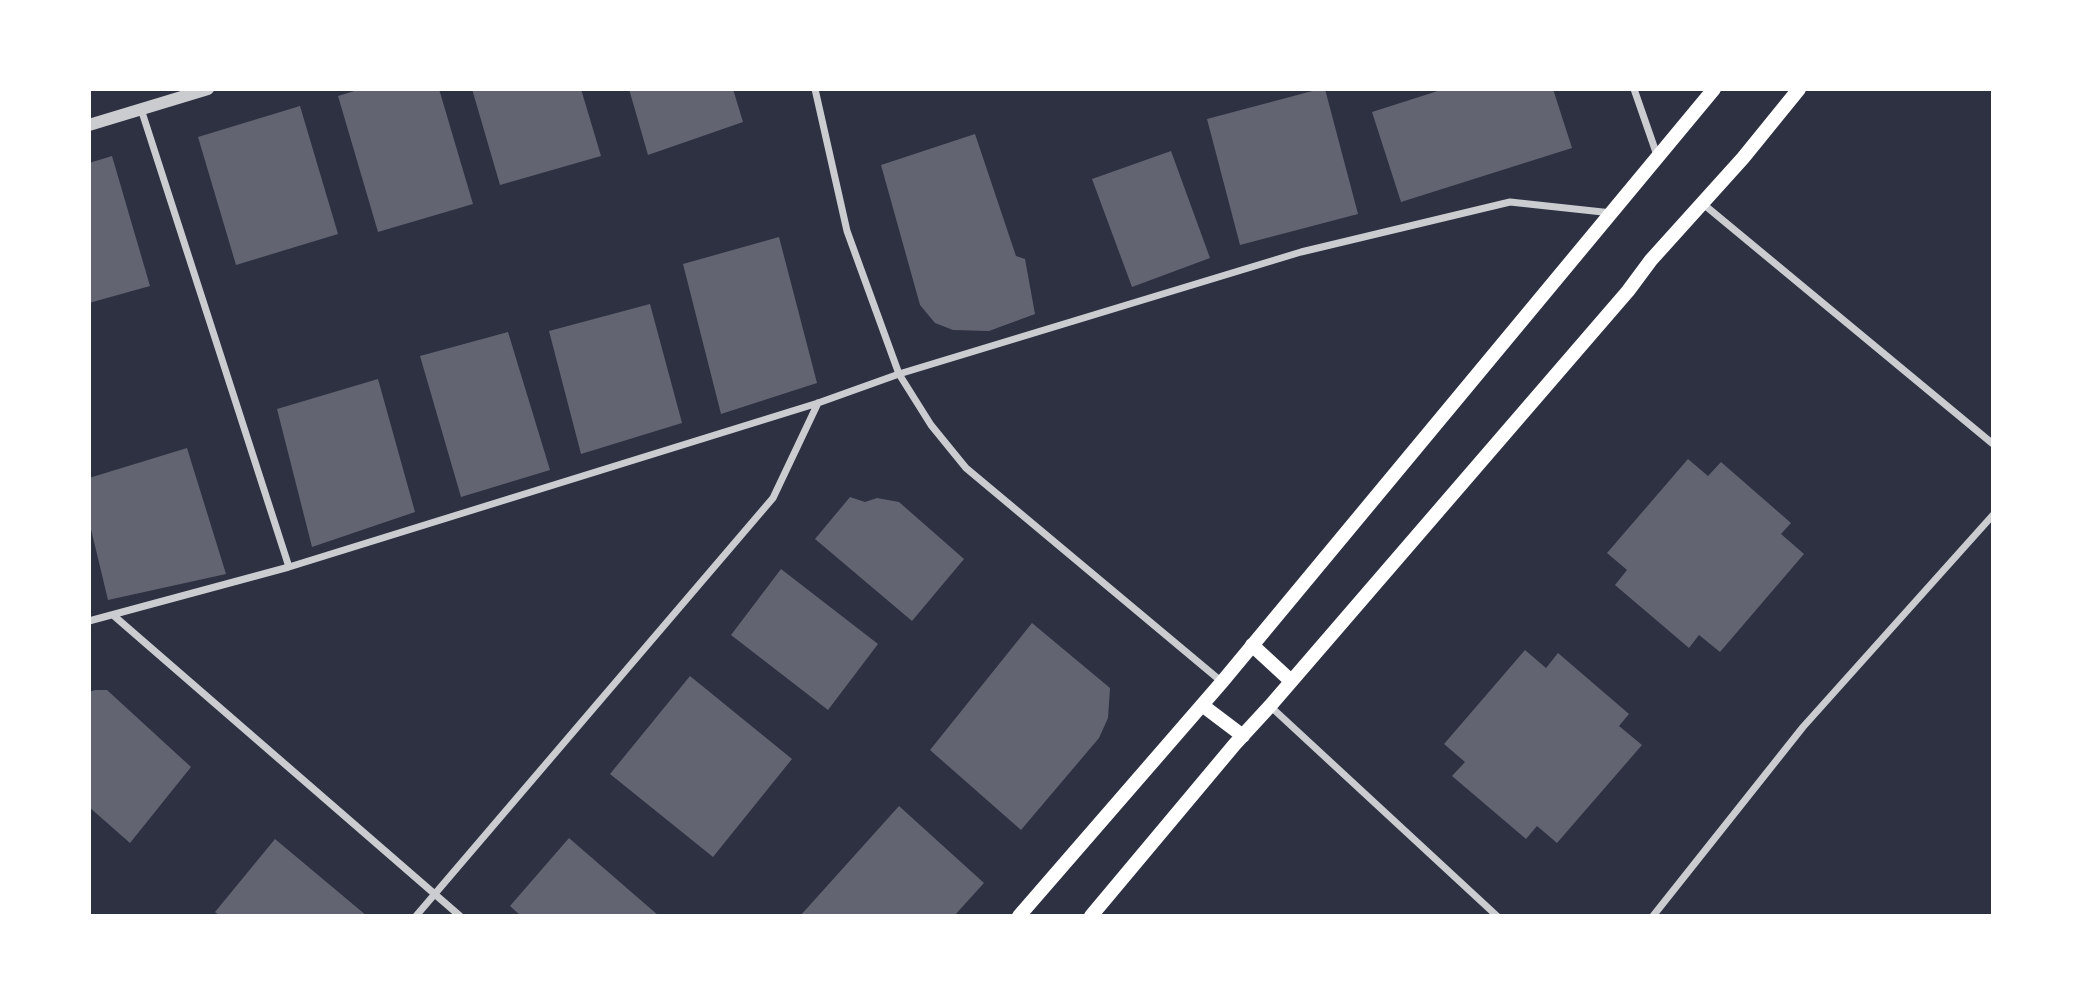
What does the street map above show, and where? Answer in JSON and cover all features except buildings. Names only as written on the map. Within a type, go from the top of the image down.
[{"type":"main road","points":[[1019,916],[1222,682],[1714,89]]},
{"type":"main road","points":[[1091,916],[1242,736],[1743,158],[1799,89]]},
{"type":"main road","points":[[1252,645],[1291,681]]},
{"type":"main road","points":[[1202,705],[1242,736]]},
{"type":"street","points":[[89,125],[208,89]]},
{"type":"street","points":[[815,89],[847,231],[899,374],[931,425],[966,468],[1222,682]]},
{"type":"street","points":[[1634,89],[1658,158]]},
{"type":"street","points":[[141,109],[289,567]]},
{"type":"street","points":[[89,621],[289,567],[818,403],[899,374],[1301,252],[1510,202],[1612,213]]},
{"type":"street","points":[[1702,203],[1993,444]]},
{"type":"street","points":[[416,916],[773,498],[818,403]]},
{"type":"street","points":[[1653,916],[1803,727],[1993,515]]},
{"type":"street","points":[[113,615],[460,916]]},
{"type":"street","points":[[1270,706],[1497,916]]}]
